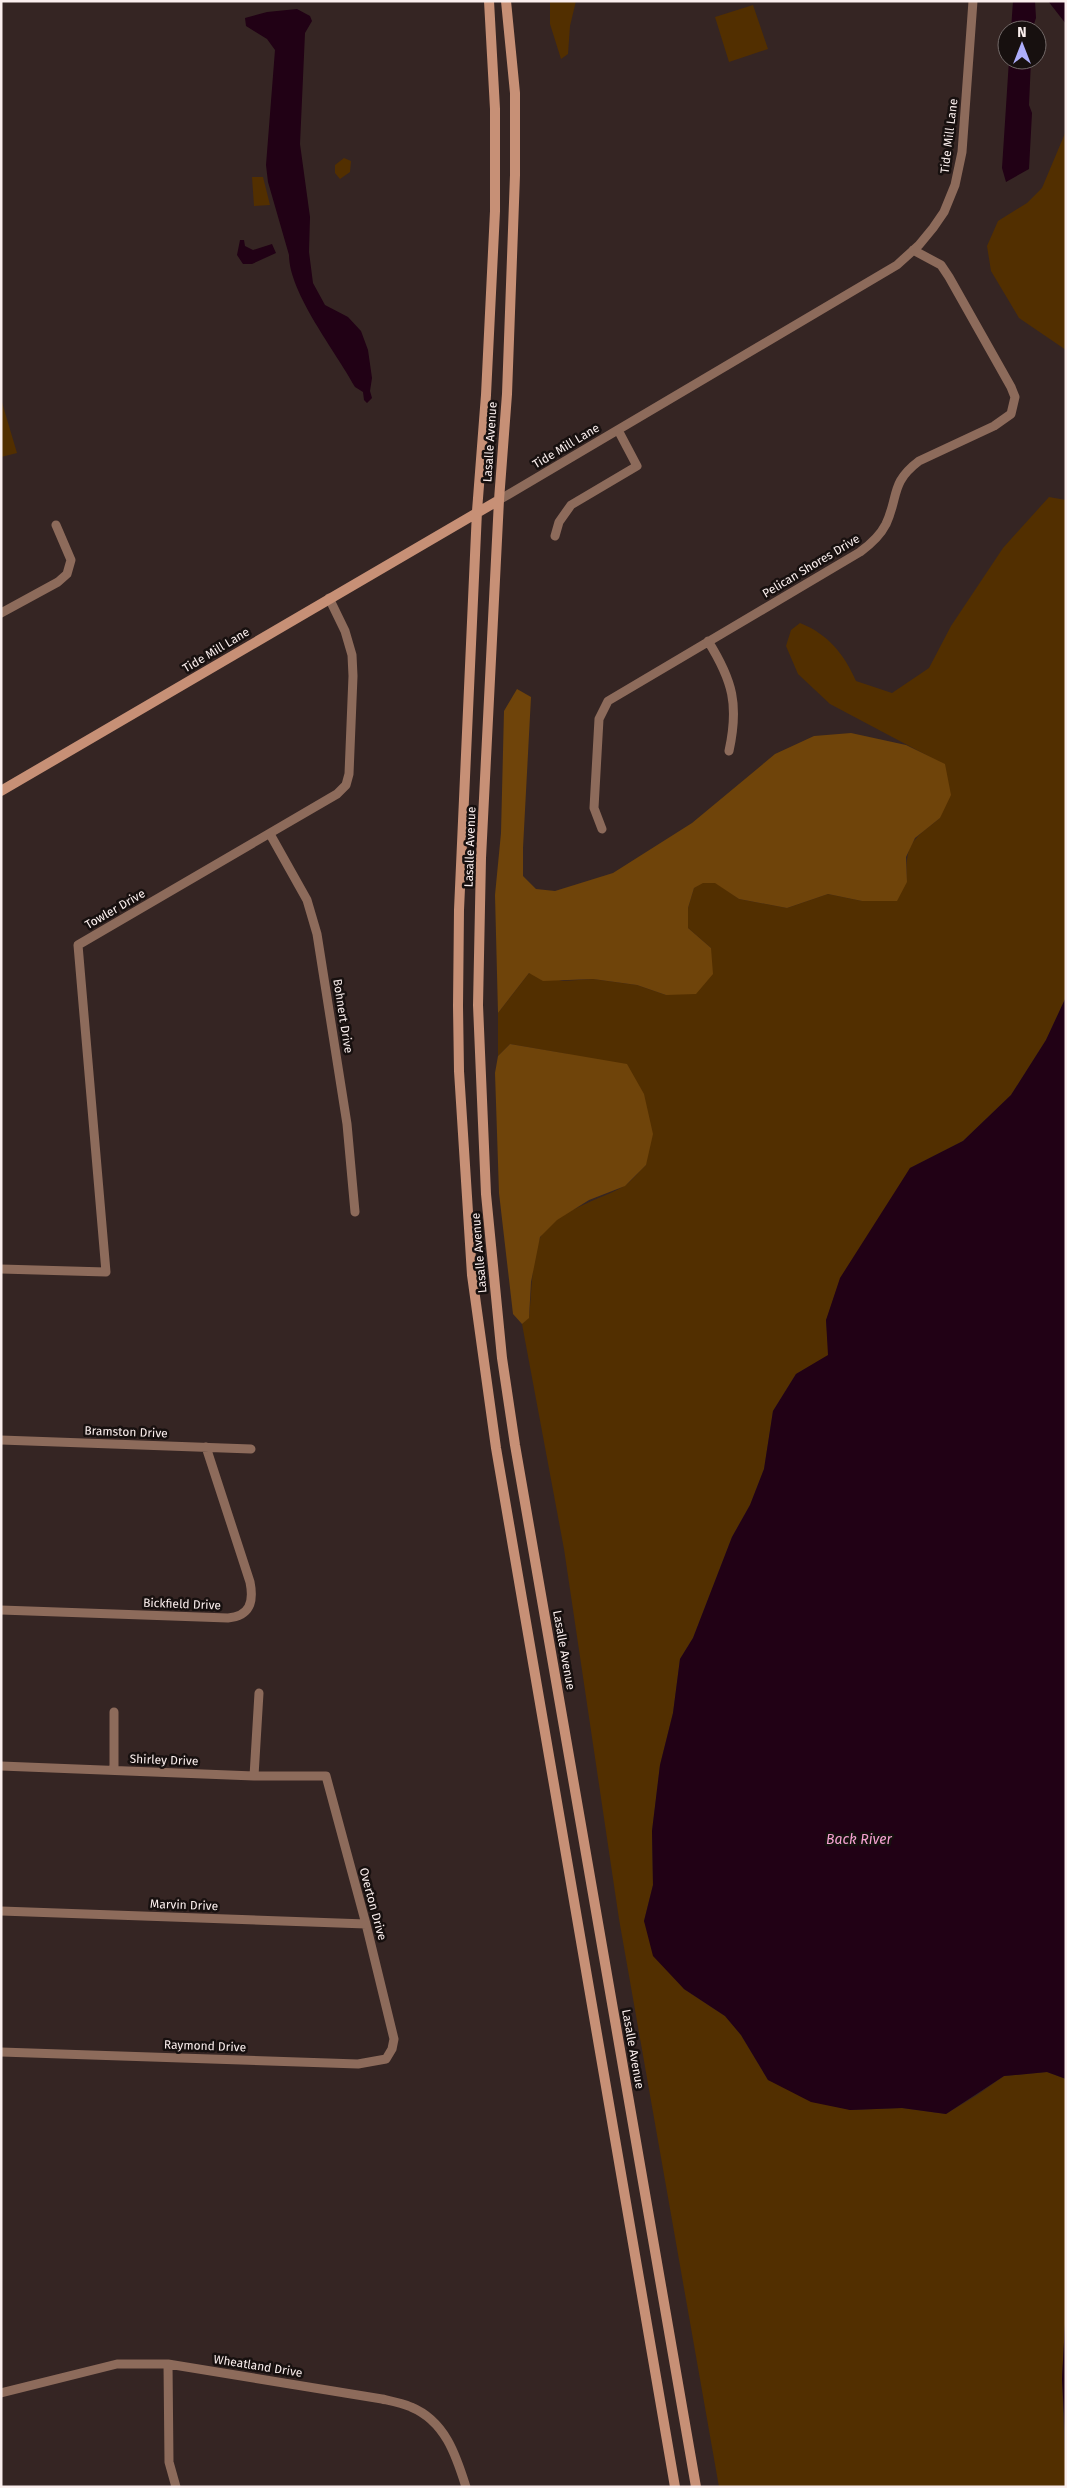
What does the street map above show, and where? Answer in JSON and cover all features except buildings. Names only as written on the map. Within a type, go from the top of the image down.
[{"type":"main road","name":"Lasalle Avenue","points":[[490,1],[495,109],[495,211],[486,395],[477,511],[459,910],[459,1071],[472,1276],[481,1356],[500,1478],[675,2487]]},
{"type":"main road","name":"Lasalle Avenue","points":[[506,1],[515,93],[515,175],[507,394],[498,500],[478,958],[479,1068],[492,1269],[515,1445],[696,2487]]},
{"type":"main road","name":"Tide Mill Lane","points":[[1,791],[498,500]]},
{"type":"street","name":"Tide Mill Lane","points":[[498,500],[897,265],[913,250],[944,212],[955,184],[962,152],[973,1]]},
{"type":"street","name":"Pelican Shores Drive","points":[[602,830],[594,808],[598,733],[602,709],[616,694],[866,548],[880,534],[886,523],[897,484],[910,468],[919,461],[994,426],[1011,414],[1015,397],[1012,387],[949,277],[941,265],[913,250]]},
{"type":"street","points":[[554,536],[559,522],[571,505],[637,466],[618,430]]},
{"type":"street","points":[[1,613],[58,582],[66,574],[71,560],[56,525]]},
{"type":"street","name":"Towler Drive","points":[[1,1269],[106,1272],[78,945],[337,794],[346,785],[352,727],[352,655],[345,631],[329,598]]},
{"type":"street","points":[[708,641],[723,664],[732,690],[735,717],[729,751]]},
{"type":"street","name":"Bohnert Drive","points":[[270,834],[307,900],[317,934],[347,1124],[355,1212]]},
{"type":"street","name":"Bramston Drive","points":[[1,1440],[251,1448]]},
{"type":"street","name":"Bickfield Drive","points":[[1,1610],[228,1618],[242,1615],[247,1611],[252,1599],[250,1582],[206,1447]]},
{"type":"street","points":[[254,1776],[259,1693]]},
{"type":"street","points":[[114,1712],[114,1770]]},
{"type":"street","name":"Shirley Drive","points":[[1,1766],[254,1776],[326,1776]]},
{"type":"street","name":"Overton Drive","points":[[326,1776],[366,1924],[394,2039]]},
{"type":"street","name":"Marvin Drive","points":[[1,1911],[366,1924]]},
{"type":"street","name":"Raymond Drive","points":[[1,2052],[358,2064],[386,2059],[392,2049],[394,2039]]},
{"type":"street","name":"Wheatland Drive","points":[[1,2393],[117,2364],[168,2364],[382,2399],[412,2407],[431,2419],[444,2434],[455,2452],[466,2487]]},
{"type":"street","points":[[168,2364],[169,2462],[176,2487]]},
{"type":"shaded area","points":[[550,1],[576,1],[570,26],[568,54],[561,59],[550,24]]},
{"type":"shaded area","points":[[753,5],[768,49],[729,62],[715,17]]},
{"type":"shaded area","points":[[1066,131],[1066,350],[1019,318],[991,271],[987,246],[998,221],[1027,203],[1042,188]]},
{"type":"shaded area","points":[[344,158],[351,161],[350,172],[340,179],[335,173],[335,165]]},
{"type":"shaded area","points":[[252,177],[263,177],[270,205],[254,206]]},
{"type":"shaded area","points":[[1,399],[17,453],[1,457]]},
{"type":"shaded area","points":[[1049,497],[1066,500],[1066,997],[1046,1040],[1011,1095],[963,1141],[910,1168],[826,1320],[829,1355],[796,1374],[773,1411],[764,1469],[750,1505],[732,1537],[693,1638],[680,1659],[673,1713],[660,1765],[652,1831],[653,1885],[644,1921],[684,1989],[725,2016],[741,2035],[768,2080],[850,2110],[902,2108],[946,2114],[1004,2076],[1047,2072],[1066,2079],[1066,2306],[1062,2379],[1066,2487],[719,2487],[619,1919],[564,1549],[522,1324],[529,1317],[535,1256],[540,1238],[546,1229],[578,1207],[624,1186],[646,1165],[567,1054],[510,1044],[498,1056],[498,1013],[529,973],[563,981],[593,979],[637,985],[666,995],[711,948],[688,928],[688,908],[694,888],[703,882],[715,882],[739,899],[787,908],[828,894],[862,901],[907,882],[907,859],[912,844],[922,832],[940,818],[945,765],[830,704],[798,674],[786,646],[791,630],[800,623],[819,633],[834,646],[846,662],[856,681],[892,693],[929,668],[951,626],[1003,548]]},
{"type":"shaded area","points":[[517,689],[531,697],[523,876],[536,889],[555,891],[613,873],[692,823],[775,754],[814,736],[851,733],[906,745],[945,764],[951,795],[940,818],[915,838],[906,857],[907,882],[897,901],[862,901],[828,894],[787,908],[739,899],[715,883],[703,883],[694,888],[688,908],[688,928],[711,948],[713,974],[696,994],[666,995],[637,985],[593,979],[543,981],[529,973],[498,1013],[495,895],[501,833],[504,711]]},
{"type":"shaded area","points":[[510,1044],[627,1064],[644,1094],[653,1134],[646,1165],[625,1186],[589,1200],[557,1220],[540,1237],[531,1282],[529,1318],[522,1324],[513,1314],[499,1193],[495,1073],[498,1056]]},
{"type":"water","points":[[1013,1],[1035,1],[1035,20],[1012,20]]},
{"type":"water","points":[[1048,1],[1066,1],[1066,24]]},
{"type":"water","points":[[297,9],[310,16],[312,21],[305,33],[300,144],[310,217],[309,252],[313,283],[325,305],[348,317],[361,331],[368,350],[372,378],[370,391],[372,398],[367,403],[364,400],[363,392],[355,387],[315,322],[297,287],[268,182],[266,165],[275,50],[267,39],[246,26],[245,18],[267,12]]},
{"type":"water","points":[[1008,70],[1031,70],[1029,105],[1032,113],[1029,169],[1006,182],[1002,168]]},
{"type":"water","points":[[240,240],[244,240],[245,246],[253,250],[272,244],[276,253],[252,264],[243,264],[237,255]]},
{"type":"water","name":"Back River","points":[[1066,997],[1066,2079],[1047,2072],[1004,2076],[946,2114],[902,2108],[850,2110],[811,2102],[768,2080],[741,2035],[725,2016],[684,1989],[653,1956],[644,1921],[653,1885],[652,1831],[660,1765],[673,1713],[680,1659],[693,1638],[732,1537],[750,1505],[764,1469],[773,1411],[796,1374],[828,1355],[826,1320],[840,1278],[910,1168],[963,1141],[1011,1095],[1046,1040]]},
{"type":"water","points":[[1066,2306],[1066,2448],[1062,2379]]}]
